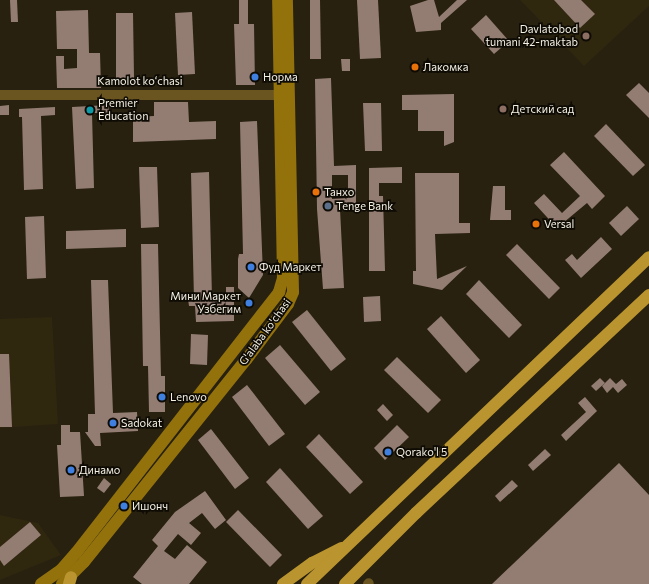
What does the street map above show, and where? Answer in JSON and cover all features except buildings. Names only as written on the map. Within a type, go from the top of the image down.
[{"type":"highway","points":[[307,584],[358,539],[649,258]]},
{"type":"highway","points":[[345,584],[416,513],[649,295]]},
{"type":"highway","points":[[284,584],[312,563],[358,539]]},
{"type":"main road","name":"G'alaba ko'chasi","points":[[80,558],[216,375],[272,304],[283,278],[278,0]]},
{"type":"main road","name":"G'alaba ko'chasi","points":[[80,558],[225,385],[288,304],[293,292],[288,0]]},
{"type":"main road","points":[[216,375],[225,385]]},
{"type":"main road","points":[[67,582],[80,558]]},
{"type":"main road","points":[[41,584],[80,558]]},
{"type":"street","name":"Kamolot koʻchasi","points":[[0,95],[280,95]]},
{"type":"shaded area","name":"Davlatobod tumani 42-maktab","points":[[520,0],[649,0],[649,6],[584,66]]},
{"type":"shaded area","points":[[52,317],[58,424],[0,428],[0,319]]},
{"type":"shaded area","points":[[0,515],[38,523],[61,555],[0,580]]},
{"type":"place","name":"Davlatobod tumani 42-maktab","points":[[586,36]]},
{"type":"place","name":"Лакомка","points":[[415,67]]},
{"type":"place","name":"Норма","points":[[255,77]]},
{"type":"place","name":"Детский сад","points":[[503,109]]},
{"type":"place","name":"Premier Education","points":[[90,110]]},
{"type":"place","name":"Танхо","points":[[316,192]]},
{"type":"place","name":"Tenge Bank","points":[[328,206]]},
{"type":"place","name":"Versal","points":[[536,224]]},
{"type":"place","name":"Фуд Маркет","points":[[251,267]]},
{"type":"place","name":"Мини Маркет Узбегим","points":[[249,303]]},
{"type":"place","name":"Lenovo","points":[[162,397]]},
{"type":"place","name":"Sadokat","points":[[113,423]]},
{"type":"place","name":"Qorako'l 5","points":[[388,452]]},
{"type":"place","name":"Динамо","points":[[71,470]]},
{"type":"place","name":"Ишонч","points":[[124,506]]}]
